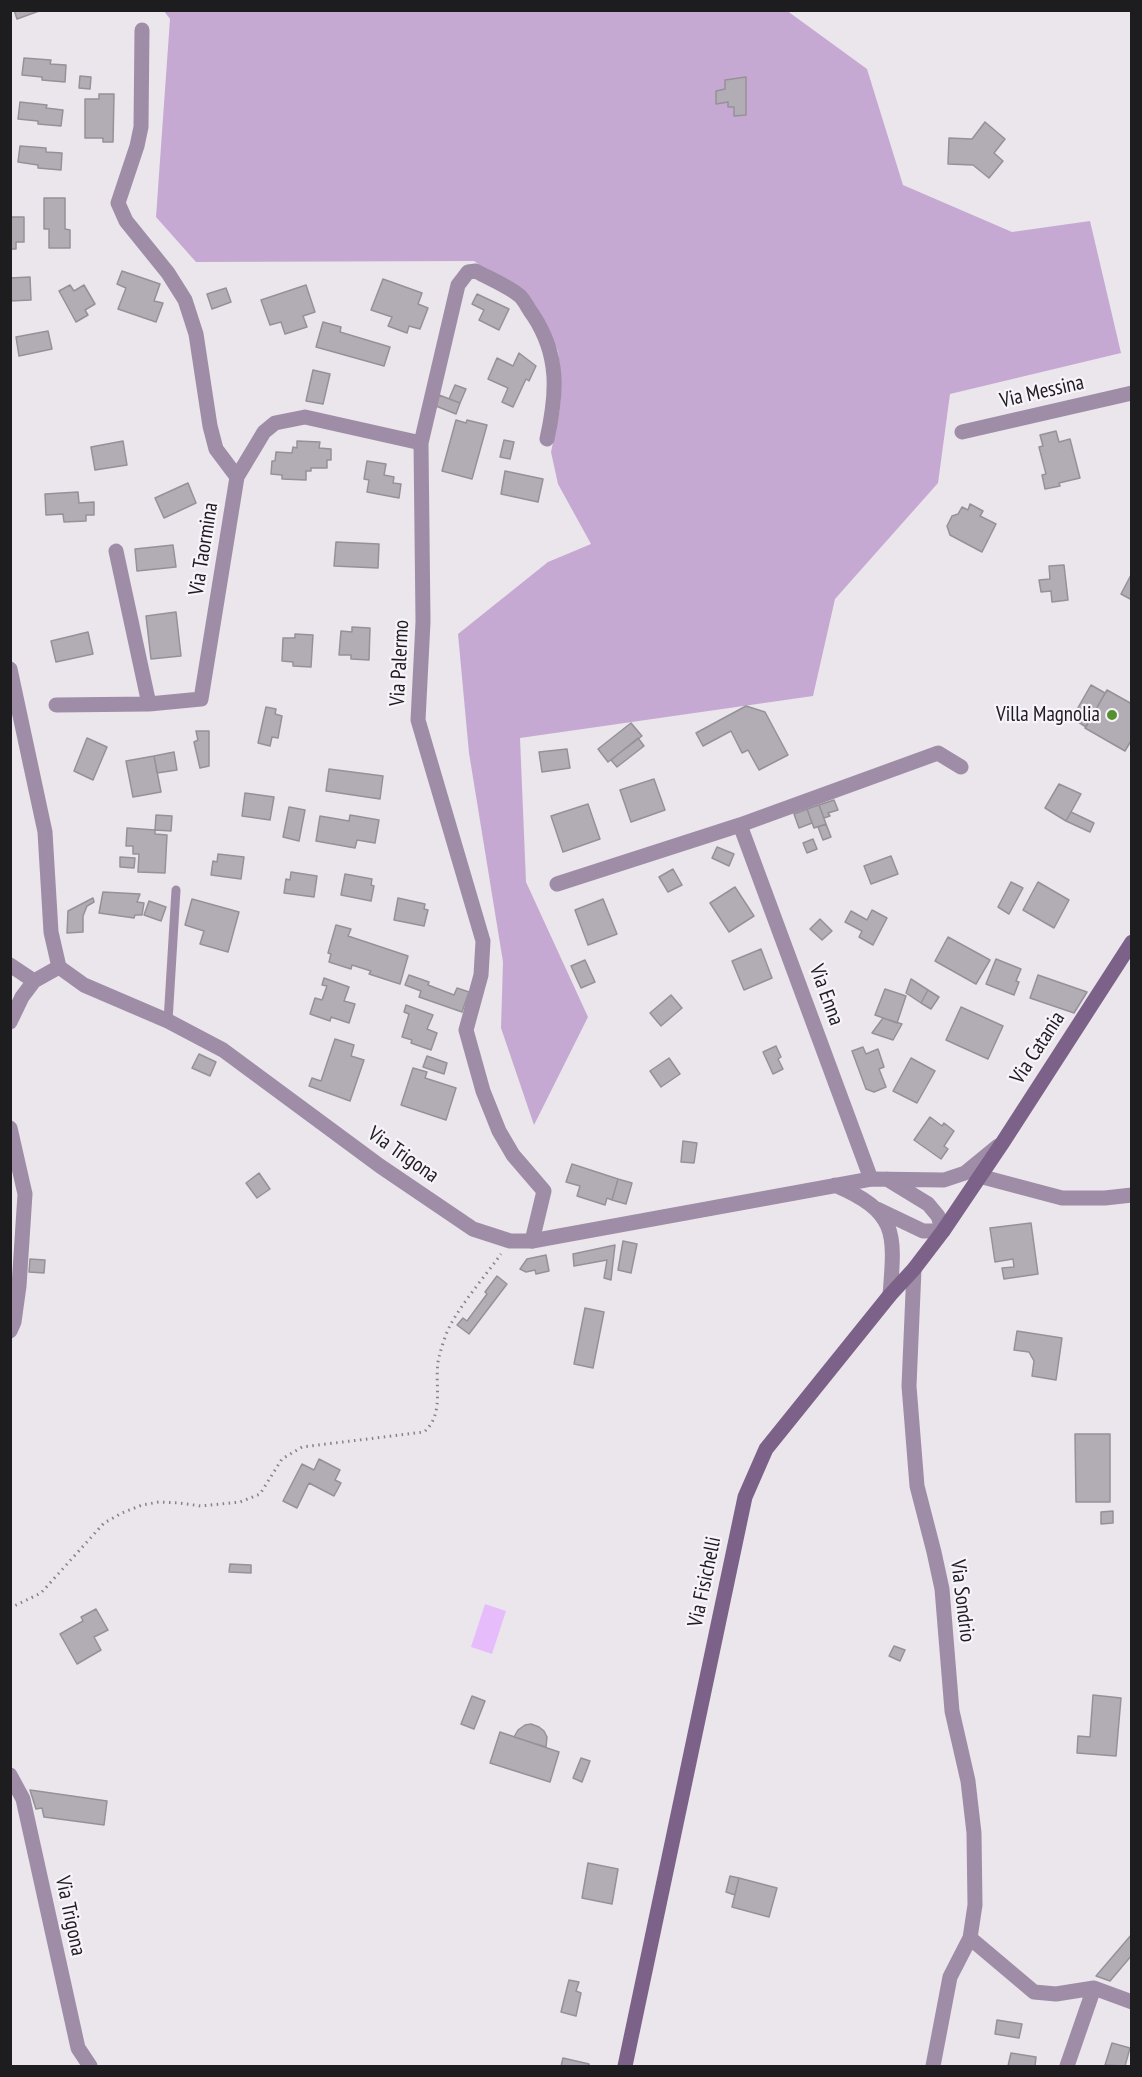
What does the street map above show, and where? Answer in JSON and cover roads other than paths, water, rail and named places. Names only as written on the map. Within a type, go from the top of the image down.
[{"type":"main road","name":"Via Catania","points":[[979,1176],[1131,942]]},
{"type":"main road","name":"Via Fisichelli","points":[[625,2067],[745,1497],[766,1449],[890,1295],[914,1269],[979,1176]]},
{"type":"street","points":[[142,30],[141,127],[118,203],[126,221],[168,273],[185,300],[196,334],[210,426],[216,448],[237,477]]},
{"type":"street","name":"Via Palermo","points":[[532,1241],[544,1191],[513,1155],[499,1131],[483,1091],[466,1030],[481,975],[483,941],[418,720],[423,622],[421,443],[458,285],[468,272],[476,271],[520,297],[540,326],[550,353],[555,377],[554,408],[547,439]]},
{"type":"street","name":"Via Messina","points":[[962,432],[1131,393]]},
{"type":"street","name":"Via Taormina","points":[[56,705],[149,704],[201,699],[237,477],[264,432],[275,423],[290,418],[305,417],[421,443]]},
{"type":"street","points":[[116,551],[149,704]]},
{"type":"street","points":[[10,669],[45,832],[51,932],[59,967],[34,981],[22,997],[10,1022]]},
{"type":"street","points":[[557,884],[740,825],[938,753],[961,767]]},
{"type":"street","name":"Via Enna","points":[[740,825],[878,1179]]},
{"type":"street","points":[[10,965],[34,981]]},
{"type":"street","name":"Via Trigona","points":[[59,967],[84,985],[168,1022],[223,1050],[380,1166],[473,1229],[510,1241],[532,1241],[835,1185],[878,1179],[944,1180],[965,1173],[1003,1142]]},
{"type":"street","points":[[10,1128],[25,1194],[20,1286],[14,1322],[10,1331]]},
{"type":"street","points":[[979,1176],[1062,1198],[1105,1198],[1131,1195]]},
{"type":"street","points":[[835,1185],[859,1196],[877,1209],[923,1231],[942,1231],[938,1216],[928,1204],[878,1179]]},
{"type":"street","points":[[877,1209],[890,1229],[893,1251],[890,1295]]},
{"type":"street","name":"Via Sondrio","points":[[914,1269],[909,1386],[912,1439],[917,1486],[942,1589],[952,1711],[968,1781],[974,1833],[975,1905],[970,1938],[948,1983],[933,2067]]},
{"type":"street","name":"Via Trigona","points":[[10,1775],[23,1799],[78,2048],[90,2067]]},
{"type":"street","points":[[970,1938],[1034,1992],[1056,1995],[1094,1988],[1131,2002]]},
{"type":"street","points":[[1067,2067],[1094,1988]]},
{"type":"lane","points":[[168,1022],[176,890]]},
{"type":"place","name":"Villa Magnolia","points":[[1112,715]]}]
